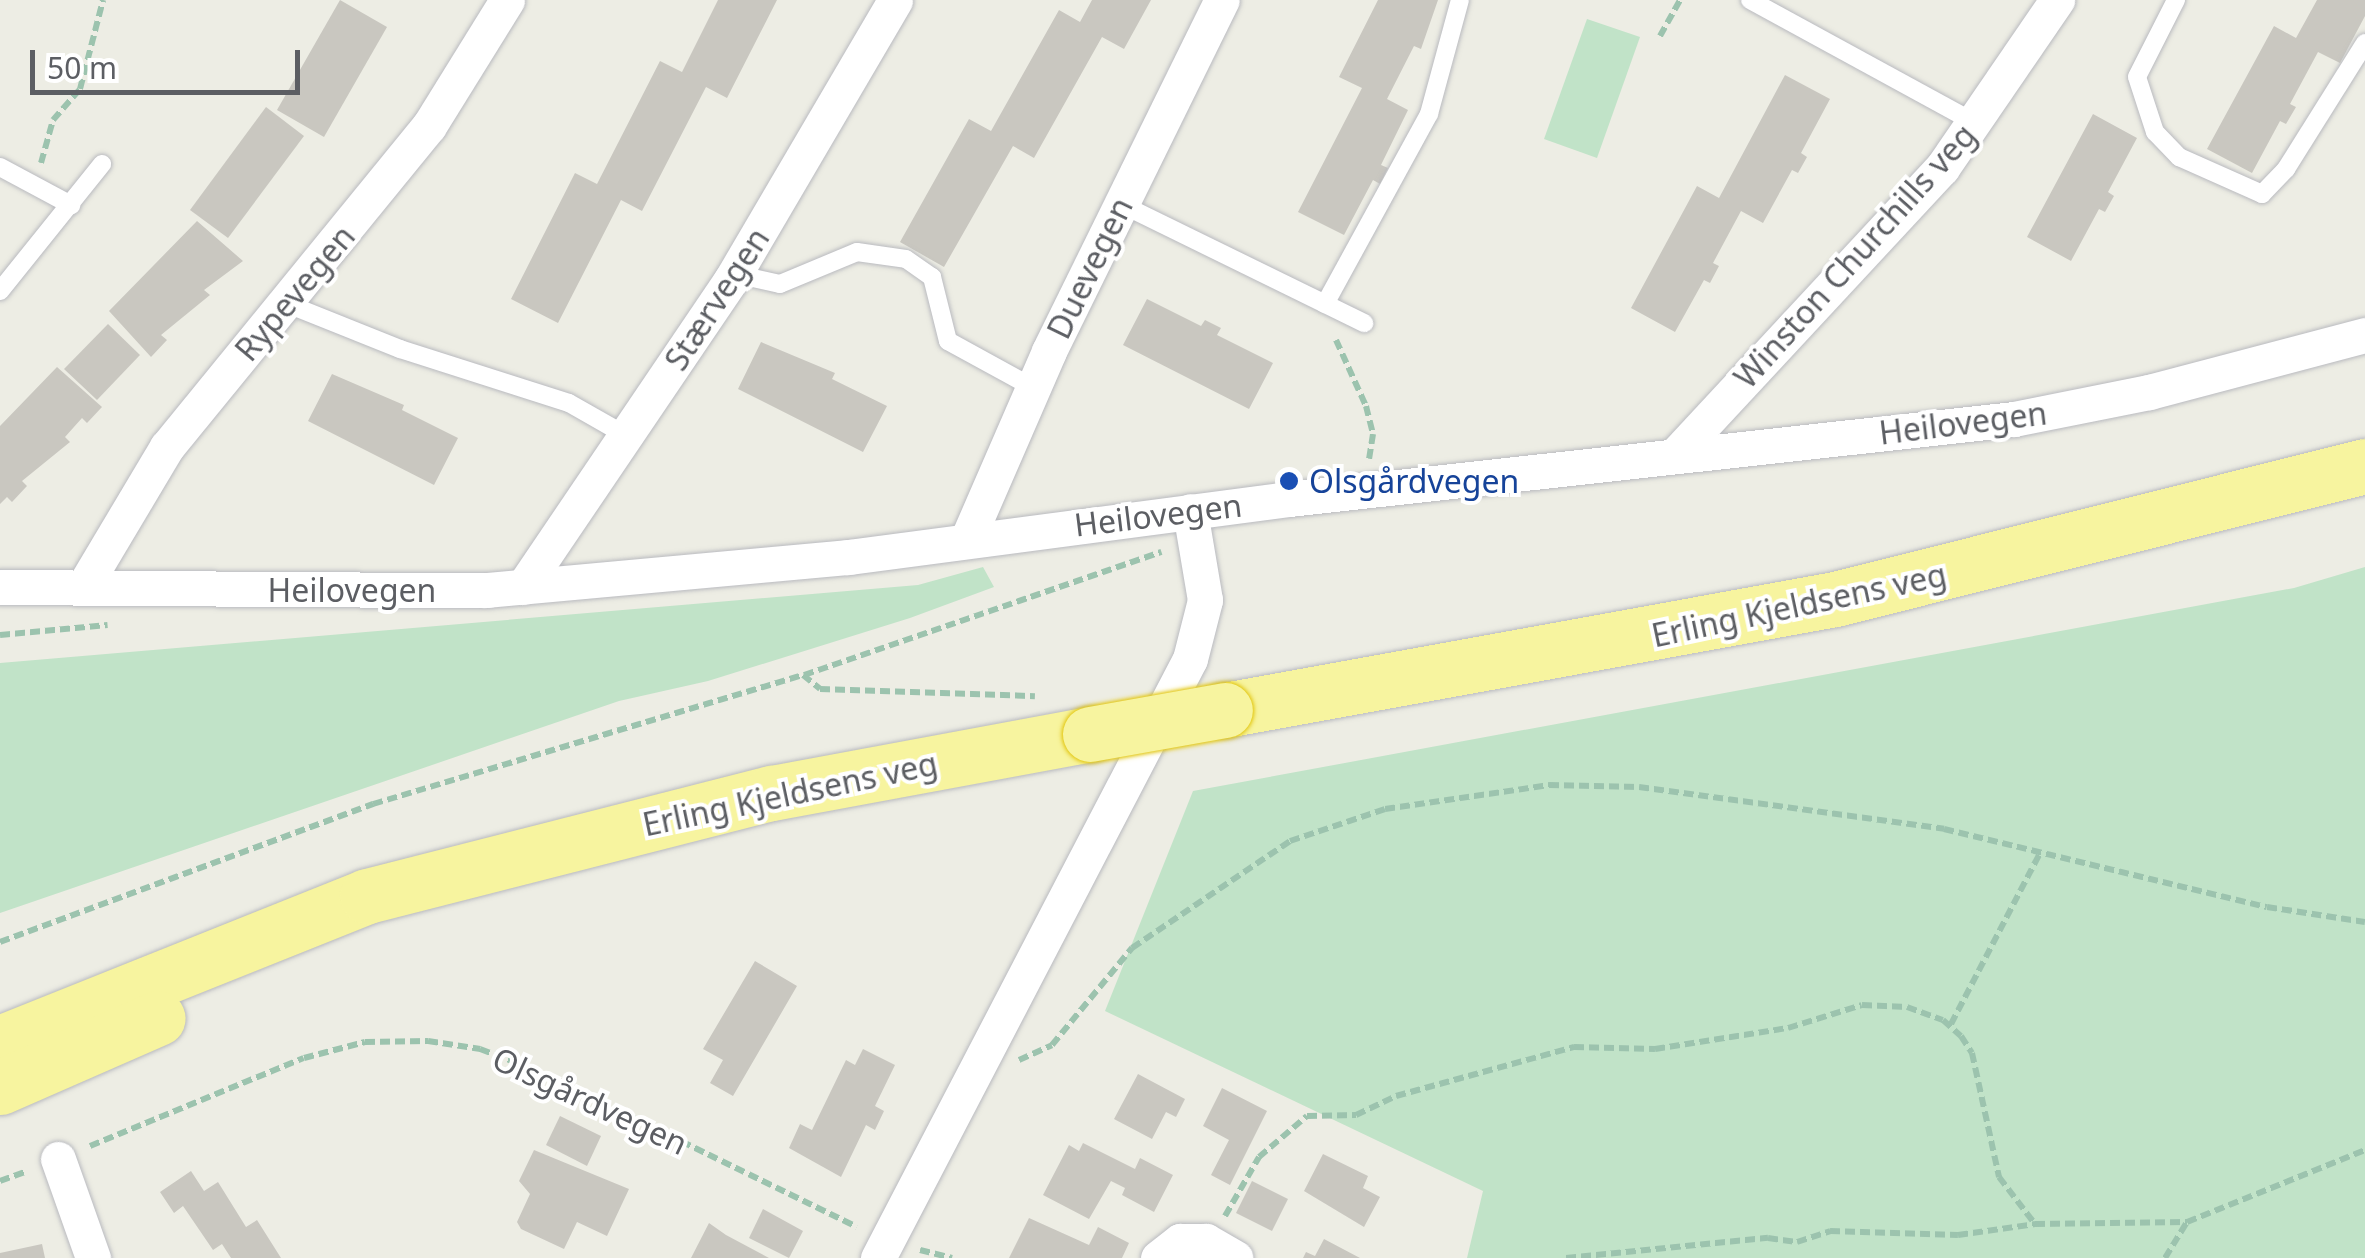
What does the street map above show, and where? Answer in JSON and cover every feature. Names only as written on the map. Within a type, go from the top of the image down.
[{"type":"highway","name":"Erling Kjeldsens veg","points":[[0,1042],[367,896],[494,869],[1074,714],[1225,710],[1835,598],[2365,466]]},
{"type":"highway","name":"Erling Kjeldsens veg","points":[[0,1087],[413,911],[494,869]]},
{"type":"street","name":"Rypevegen","points":[[84,586],[167,447],[429,126],[507,0]]},
{"type":"street","name":"Stærvegen","points":[[523,587],[734,274],[895,0]]},
{"type":"street","name":"Duevegen","points":[[967,540],[1032,386],[1222,0]]},
{"type":"street","name":"Winston Churchills veg","points":[[1676,454],[1977,124],[2057,0]]},
{"type":"street","name":"Heilovegen","points":[[0,587],[523,587],[967,540],[1193,521],[1364,490],[2014,419],[2149,392],[2365,335]]},
{"type":"street","points":[[882,1249],[974,1066],[1190,659],[1205,600],[1193,521]]},
{"type":"street","points":[[58,1159],[93,1258]]},
{"type":"street","points":[[1158,1258],[1180,1241],[1221,1250]]},
{"type":"lane","points":[[1326,304],[1429,114],[1460,0]]},
{"type":"lane","points":[[1750,0],[1977,124]]},
{"type":"lane","points":[[2176,0],[2136,77],[2155,132],[2179,156],[2262,194],[2286,168],[2365,44]]},
{"type":"lane","points":[[0,291],[102,164]]},
{"type":"lane","points":[[0,167],[71,205]]},
{"type":"lane","points":[[1121,204],[1364,323]]},
{"type":"lane","points":[[734,274],[780,284],[856,252],[906,259],[932,277],[948,341],[1032,386]]},
{"type":"lane","points":[[285,303],[400,350],[569,403],[627,436]]},
{"type":"path","points":[[35,184],[53,120],[80,89],[102,0]]},
{"type":"path","points":[[1660,36],[1680,0]]},
{"type":"path","points":[[1326,304],[1373,434],[1364,490]]},
{"type":"path","points":[[0,942],[407,793],[803,675],[1153,557],[1193,521]]},
{"type":"path","points":[[0,635],[113,624]]},
{"type":"path","points":[[803,675],[820,690],[1074,714]]},
{"type":"path","points":[[974,1066],[1008,1064],[1052,1045],[1132,948],[1217,885],[1290,841],[1385,809],[1549,786],[1640,787],[1818,808],[2041,850],[2267,907],[2365,922]]},
{"type":"path","points":[[1951,1024],[2041,850]]},
{"type":"path","points":[[1221,1250],[1260,1157],[1306,1116],[1356,1115],[1396,1096],[1574,1047],[1655,1048],[1788,1028],[1862,1005],[1907,1007],[1951,1024],[1972,1053],[1999,1177],[2035,1224]]},
{"type":"path","name":"Olsgårdvegen","points":[[58,1159],[304,1058],[365,1042],[428,1041],[480,1049],[533,1069],[882,1249]]},
{"type":"path","points":[[1566,1258],[1768,1238],[1797,1242],[1830,1231],[1958,1235],[2035,1224],[2188,1222],[2365,1150]]},
{"type":"path","points":[[2165,1258],[2188,1222]]},
{"type":"green space","points":[[1587,19],[1640,37],[1597,158],[1544,139]]},
{"type":"green space","points":[[983,567],[994,587],[910,618],[708,681],[619,701],[0,913],[0,663],[918,585]]},
{"type":"green space","points":[[2365,567],[2365,1258],[1467,1258],[1483,1191],[1105,1011],[1193,791],[2294,588]]},
{"type":"building","points":[[340,0],[387,27],[324,137],[277,110]]},
{"type":"building","points":[[718,0],[777,0],[727,98],[706,87],[642,211],[621,200],[558,323],[511,299],[575,173],[597,184],[660,61],[682,72]]},
{"type":"building","points":[[1092,0],[1151,0],[1124,49],[1102,37],[1034,158],[1013,146],[944,267],[900,242],[969,119],[991,131],[1059,10],[1080,22]]},
{"type":"building","points":[[1378,0],[1438,0],[1421,49],[1414,46],[1387,99],[1408,110],[1381,165],[1388,168],[1380,184],[1373,180],[1344,235],[1298,212],[1362,88],[1339,77]]},
{"type":"building","points":[[2317,0],[2365,0],[2365,16],[2340,63],[2318,52],[2290,104],[2296,107],[2286,124],[2280,121],[2252,173],[2207,149],[2274,26],[2296,38]]},
{"type":"building","points":[[1785,75],[1830,99],[1801,153],[1807,157],[1798,173],[1792,170],[1763,223],[1741,211],[1713,263],[1719,266],[1710,283],[1704,280],[1675,332],[1631,308],[1697,186],[1719,198]]},
{"type":"building","points":[[266,107],[304,136],[228,238],[190,210]]},
{"type":"building","points":[[2093,114],[2137,138],[2108,192],[2114,196],[2105,212],[2099,209],[2071,261],[2027,237]]},
{"type":"building","points":[[197,221],[243,261],[204,290],[210,295],[161,335],[167,340],[151,357],[109,311]]},
{"type":"building","points":[[1147,299],[1201,326],[1205,320],[1221,328],[1217,335],[1273,363],[1249,409],[1123,345]]},
{"type":"building","points":[[108,324],[140,355],[97,400],[64,369]]},
{"type":"building","points":[[761,342],[835,373],[832,379],[887,406],[863,452],[738,389]]},
{"type":"building","points":[[57,367],[102,407],[87,423],[82,418],[65,437],[70,442],[22,481],[27,486],[12,502],[7,497],[0,504],[0,426]]},
{"type":"building","points":[[332,374],[404,405],[402,410],[458,438],[434,485],[308,421]]},
{"type":"building","points":[[755,961],[797,986],[733,1096],[710,1083],[723,1060],[703,1049]]},
{"type":"building","points":[[863,1049],[895,1065],[875,1106],[884,1111],[875,1130],[866,1125],[841,1177],[789,1148],[800,1124],[812,1130],[846,1060],[855,1065]]},
{"type":"building","points":[[1138,1074],[1185,1099],[1176,1117],[1166,1112],[1152,1139],[1114,1119]]},
{"type":"building","points":[[1222,1088],[1267,1111],[1230,1185],[1211,1175],[1229,1140],[1203,1126]]},
{"type":"building","points":[[560,1116],[601,1136],[587,1166],[546,1145]]},
{"type":"building","points":[[1083,1143],[1135,1169],[1140,1158],[1173,1175],[1154,1212],[1122,1195],[1125,1188],[1111,1181],[1089,1219],[1043,1195],[1069,1145],[1079,1151]]},
{"type":"building","points":[[534,1150],[629,1189],[607,1236],[577,1222],[564,1249],[521,1229],[517,1222],[530,1194],[519,1181]]},
{"type":"building","points":[[1323,1154],[1368,1176],[1363,1188],[1380,1197],[1364,1227],[1304,1191]]},
{"type":"building","points":[[191,1171],[204,1191],[218,1182],[246,1227],[257,1220],[281,1258],[231,1258],[222,1244],[213,1250],[183,1206],[174,1213],[160,1192]]},
{"type":"building","points":[[1252,1181],[1288,1199],[1272,1231],[1236,1213]]},
{"type":"building","points":[[763,1209],[803,1231],[789,1258],[749,1238]]},
{"type":"building","points":[[1029,1218],[1089,1245],[1098,1227],[1129,1243],[1122,1258],[1009,1258]]},
{"type":"building","points":[[709,1223],[726,1235],[769,1258],[691,1258]]},
{"type":"building","points":[[1324,1239],[1360,1258],[1303,1258],[1306,1252],[1315,1256]]},
{"type":"building","points":[[42,1244],[45,1258],[0,1258],[0,1253]]},
{"type":"place","name":"Olsgårdvegen","points":[[1289,481]]}]
